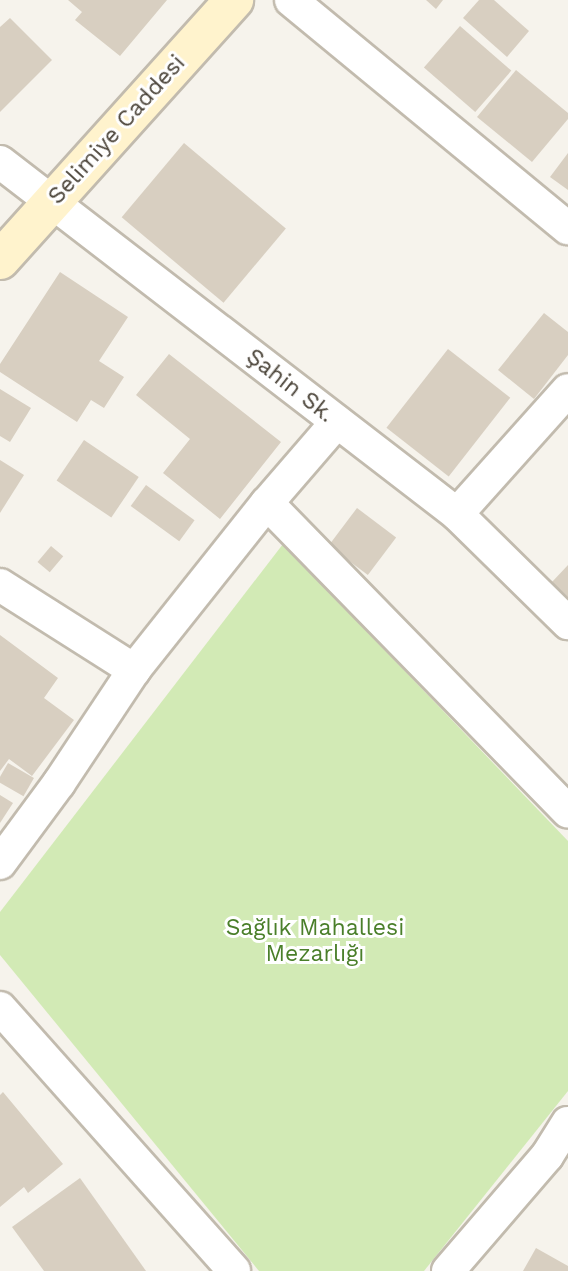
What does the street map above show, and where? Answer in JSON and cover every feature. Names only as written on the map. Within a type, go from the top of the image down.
[{"type":"street","name":"Selimiye Caddesi","points":[[0,260],[234,0]]},
{"type":"street","points":[[291,0],[568,228]]},
{"type":"street","name":"Şahin Sk.","points":[[0,162],[457,514],[568,623]]},
{"type":"street","points":[[457,514],[568,390]]},
{"type":"street","points":[[0,863],[59,783],[134,670],[267,503],[337,422]]},
{"type":"street","points":[[267,503],[568,811]]},
{"type":"street","points":[[0,585],[134,670]]},
{"type":"street","points":[[0,1008],[234,1271]]},
{"type":"street","points":[[448,1271],[557,1162],[568,1122]]},
{"type":"green space","name":"Sağlık Mahallesi Mezarlığı","points":[[283,544],[568,841],[568,1091],[424,1271],[259,1271],[0,955],[0,912]]},
{"type":"building","points":[[68,0],[167,0],[120,56],[75,20],[82,12]]},
{"type":"building","points":[[426,0],[443,0],[436,9]]},
{"type":"building","points":[[479,0],[494,0],[529,31],[507,57],[463,18]]},
{"type":"building","points":[[10,18],[52,60],[0,112],[0,27]]},
{"type":"building","points":[[460,26],[511,71],[475,112],[424,68]]},
{"type":"building","points":[[516,70],[568,113],[568,119],[532,162],[477,117]]},
{"type":"building","points":[[184,143],[286,228],[224,303],[122,217]]},
{"type":"building","points":[[568,153],[568,190],[550,177]]},
{"type":"building","points":[[60,272],[128,317],[99,361],[124,377],[104,408],[91,400],[77,422],[0,372],[0,364]]},
{"type":"building","points":[[544,313],[568,332],[568,355],[534,399],[498,370]]},
{"type":"building","points":[[448,349],[510,398],[449,476],[386,428]]},
{"type":"building","points":[[169,354],[281,442],[220,519],[163,473],[190,439],[136,395]]},
{"type":"building","points":[[0,389],[31,408],[10,442],[0,436]]},
{"type":"building","points":[[84,440],[139,477],[111,518],[57,481]]},
{"type":"building","points":[[0,460],[24,475],[0,513]]},
{"type":"building","points":[[146,485],[195,520],[179,541],[131,506]]},
{"type":"building","points":[[357,508],[396,537],[368,575],[329,546]]},
{"type":"building","points":[[51,546],[63,556],[50,572],[38,562]]},
{"type":"building","points":[[568,565],[568,597],[552,582]]},
{"type":"building","points":[[0,635],[58,678],[44,698],[74,720],[32,776],[9,759],[0,771]]},
{"type":"building","points":[[8,763],[34,778],[23,796],[0,783],[0,777]]},
{"type":"building","points":[[0,795],[13,803],[0,823]]},
{"type":"building","points":[[3,1092],[63,1164],[28,1193],[24,1187],[0,1207],[0,1095]]},
{"type":"building","points":[[80,1178],[146,1271],[44,1271],[12,1227]]},
{"type":"building","points":[[536,1248],[568,1266],[568,1271],[523,1271]]}]
